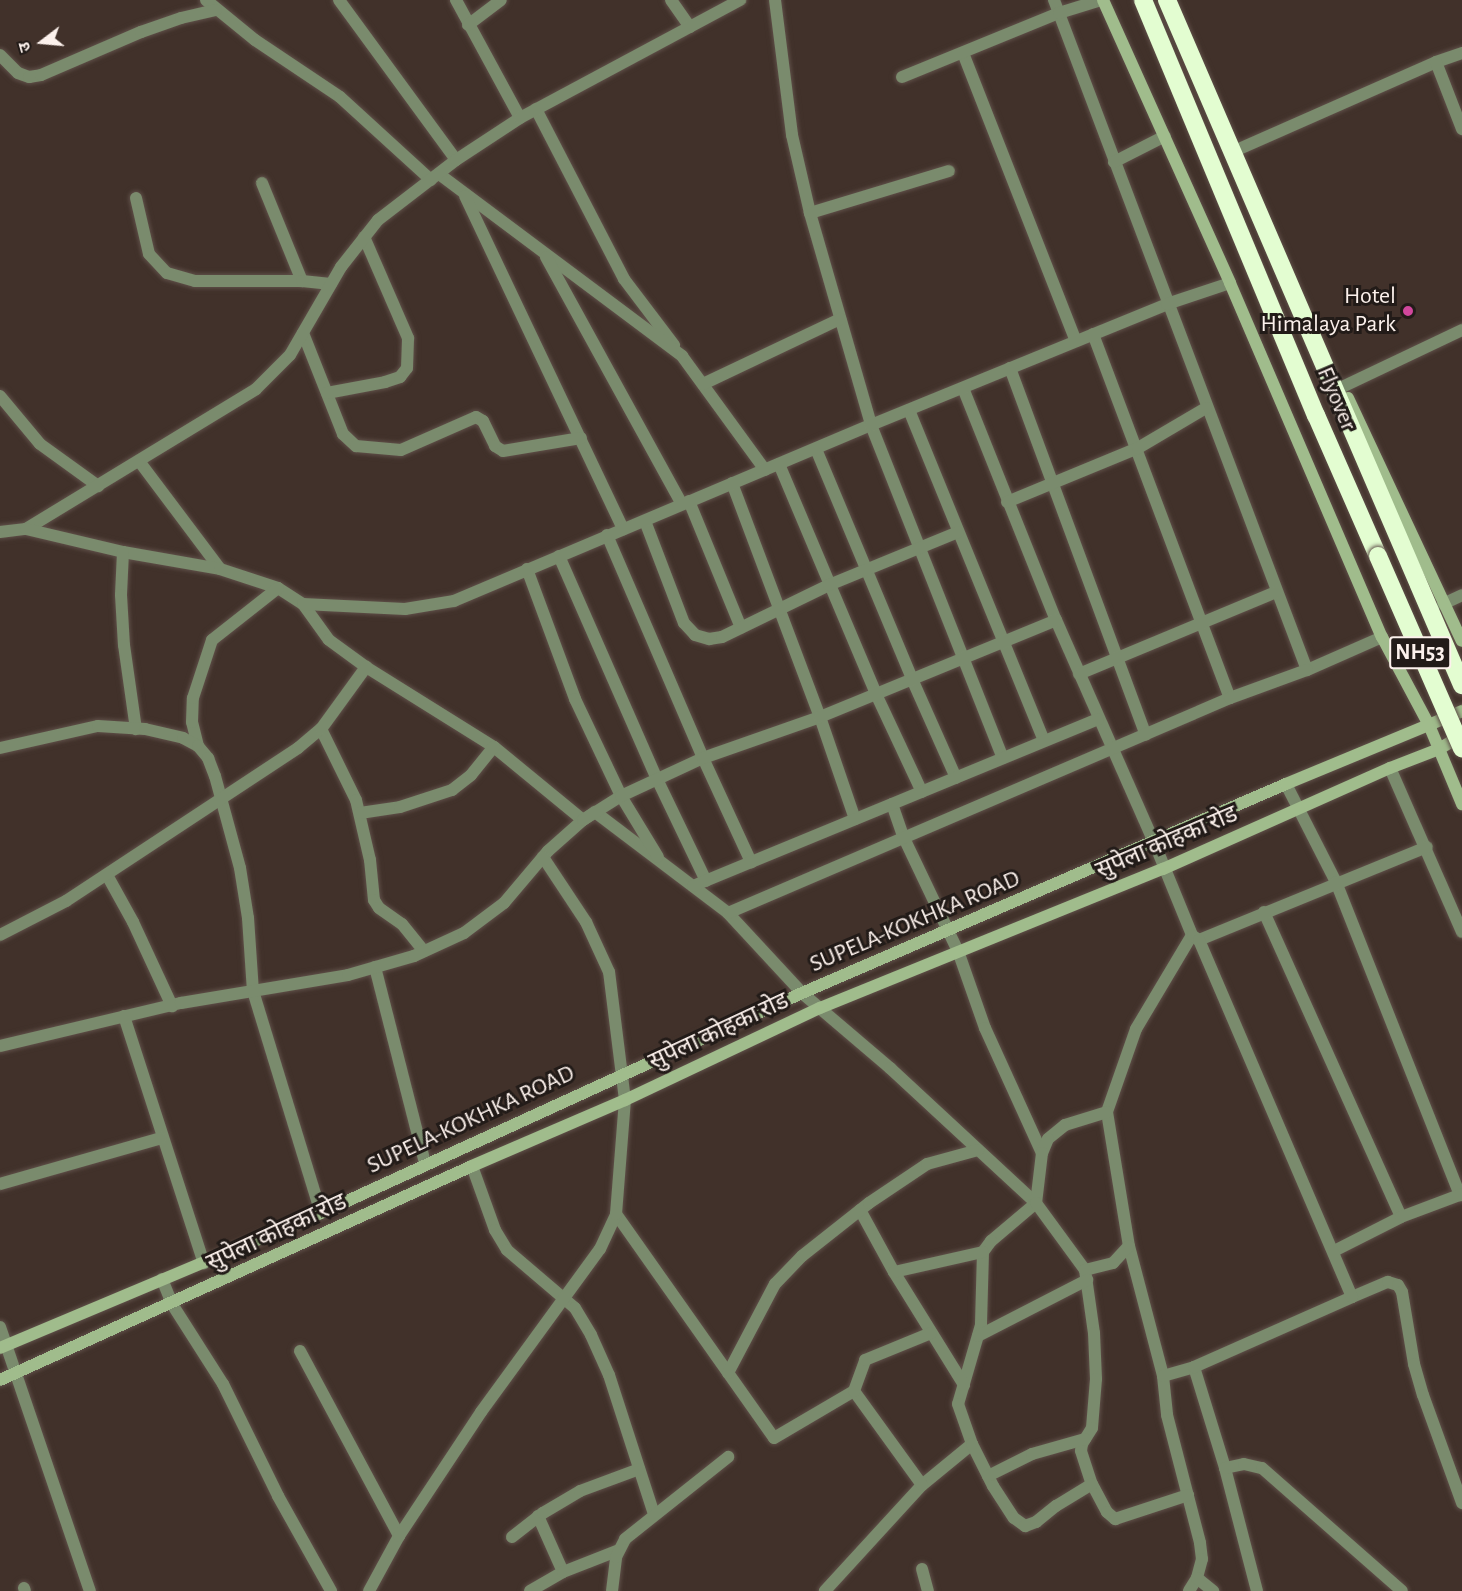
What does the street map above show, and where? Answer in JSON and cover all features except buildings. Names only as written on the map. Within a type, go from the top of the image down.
[{"type":"highway","name":"Flyover","points":[[1143,0],[1316,415],[1462,748]]},
{"type":"highway","name":"Flyover","points":[[1167,0],[1462,685]]},
{"type":"street","points":[[206,0],[216,10],[340,97],[435,177],[464,192],[682,356]]},
{"type":"street","points":[[339,0],[456,160]]},
{"type":"street","points":[[456,0],[520,118]]},
{"type":"street","points":[[468,25],[501,0]]},
{"type":"street","points":[[671,0],[690,27]]},
{"type":"street","points":[[26,530],[256,389],[290,355],[331,284],[378,220],[456,160],[520,118],[740,0]]},
{"type":"street","points":[[775,0],[792,135],[810,213],[871,425],[962,660],[1003,758]]},
{"type":"street","points":[[1054,0],[1206,408],[1307,670]]},
{"type":"street","points":[[902,77],[1059,13],[1102,0],[1230,283],[1382,637],[1429,726],[1462,804]]},
{"type":"street","points":[[1177,0],[1342,387],[1462,641]]},
{"type":"street","points":[[0,56],[18,73],[29,77],[41,75],[141,32],[181,18],[216,10]]},
{"type":"street","points":[[963,53],[1076,341]]},
{"type":"street","points":[[1239,149],[1462,53]]},
{"type":"street","points":[[1436,63],[1462,129]]},
{"type":"street","points":[[536,109],[624,279],[765,470]]},
{"type":"street","points":[[1114,162],[1165,136]]},
{"type":"street","points":[[810,213],[949,171]]},
{"type":"street","points":[[262,183],[302,281]]},
{"type":"street","points":[[464,192],[623,529]]},
{"type":"street","points":[[136,198],[149,254],[167,273],[195,281],[302,281],[331,284]]},
{"type":"street","points":[[327,393],[385,382],[400,377],[407,369],[408,338],[364,237]]},
{"type":"street","points":[[544,254],[685,503],[741,628]]},
{"type":"street","points":[[303,604],[405,609],[454,601],[1010,368],[1167,304],[1230,283]]},
{"type":"street","points":[[703,384],[840,319]]},
{"type":"street","points":[[1342,387],[1462,330]]},
{"type":"street","points":[[303,333],[343,434],[349,442],[363,448],[402,450],[476,417],[483,421],[495,446],[503,451],[581,438]]},
{"type":"street","points":[[1094,334],[1230,698]]},
{"type":"street","points":[[1010,368],[1146,735]]},
{"type":"street","points":[[963,388],[1007,502],[1111,750],[1334,1251],[1352,1297]]},
{"type":"street","points":[[0,396],[40,444],[98,486]]},
{"type":"street","points":[[1007,502],[1138,448],[1206,408]]},
{"type":"street","points":[[909,410],[1002,643],[1044,741]]},
{"type":"street","points":[[816,448],[912,679],[956,778]]},
{"type":"street","points":[[139,461],[220,569]]},
{"type":"street","points":[[779,464],[876,694],[922,792]]},
{"type":"street","points":[[732,483],[820,717],[855,819]]},
{"type":"street","points":[[645,521],[684,623],[696,635],[709,639],[722,637],[829,585],[958,532]]},
{"type":"street","points":[[0,532],[26,530],[123,552],[220,569],[278,588],[303,604],[329,640],[366,667],[494,747],[583,820]]},
{"type":"street","points":[[607,535],[703,758],[751,862]]},
{"type":"street","points":[[123,552],[121,595],[124,645],[136,729]]},
{"type":"street","points":[[559,556],[657,779],[706,881]]},
{"type":"street","points":[[527,569],[576,699],[621,796],[662,863]]},
{"type":"street","points":[[198,746],[192,722],[193,698],[212,640],[278,588]]},
{"type":"street","points":[[1079,675],[1276,592]]},
{"type":"street","points":[[1443,604],[1462,595]]},
{"type":"street","points":[[583,820],[621,796],[703,758],[820,717],[1056,620]]},
{"type":"street","points":[[728,913],[1230,698],[1307,670],[1382,637]]},
{"type":"street","points":[[0,934],[66,901],[298,748],[321,729],[366,667]]},
{"type":"street","name":"SUPELA-KOKHKA ROAD","points":[[2,1347],[321,1213],[425,1163],[802,993],[1154,843],[1286,784],[1458,713]]},
{"type":"street","points":[[693,886],[1098,719]]},
{"type":"street","points":[[0,748],[98,726],[136,729],[183,738],[198,746],[208,758],[222,798],[240,868],[248,918],[253,991],[321,1213]]},
{"type":"street","points":[[321,729],[345,774],[360,813],[370,860],[374,900],[379,908],[402,924],[424,951]]},
{"type":"street","name":"सुपेला कोहका रोड","points":[[0,1380],[172,1304],[472,1166],[625,1100],[820,1008],[1163,869],[1390,768],[1439,749],[1462,735]]},
{"type":"street","points":[[360,813],[400,807],[452,790],[471,775],[494,747]]},
{"type":"street","points":[[1390,768],[1462,932]]},
{"type":"street","points":[[1286,784],[1336,882],[1461,1195],[1401,1217],[1334,1251]]},
{"type":"street","points":[[892,804],[904,838],[958,951],[985,1028],[1042,1153]]},
{"type":"street","points":[[0,1046],[172,1006],[348,975],[424,951],[464,933],[504,903],[543,857],[583,820],[595,812],[728,913],[802,993],[1036,1203],[1086,1275],[1094,1333],[1096,1379],[1092,1428],[1081,1451],[1092,1484],[1107,1512],[1115,1519],[1188,1495]]},
{"type":"street","points":[[1189,1591],[1197,1578],[1201,1551],[1167,1415],[1164,1376],[1129,1246],[1107,1112],[1136,1029],[1196,938],[1426,846]]},
{"type":"street","points":[[369,1591],[402,1532],[481,1412],[566,1299],[600,1249],[616,1214],[625,1100],[609,972],[586,922],[543,857]]},
{"type":"street","points":[[107,875],[134,922],[172,1006]]},
{"type":"street","points":[[1264,912],[1401,1217]]},
{"type":"street","points":[[375,967],[425,1163]]},
{"type":"street","points":[[124,1016],[161,1138],[204,1263]]},
{"type":"street","points":[[1092,1484],[1056,1506],[1036,1522],[1025,1526],[1014,1518],[988,1476],[972,1444],[958,1404],[981,1325],[983,1252],[991,1241],[1036,1203],[1042,1153],[1048,1139],[1065,1125],[1107,1112]]},
{"type":"street","points":[[0,1184],[161,1138]]},
{"type":"street","points":[[728,1373],[775,1284],[802,1257],[860,1210],[927,1164],[978,1149]]},
{"type":"street","points":[[472,1166],[495,1230],[507,1250],[575,1308],[591,1335],[609,1375],[654,1514]]},
{"type":"street","points":[[860,1210],[894,1272],[964,1385]]},
{"type":"street","points":[[616,1214],[774,1438],[854,1391],[865,1360],[931,1333]]},
{"type":"street","points":[[978,1336],[1086,1275],[1113,1263],[1129,1246]]},
{"type":"street","points":[[894,1272],[983,1252]]},
{"type":"street","points":[[162,1279],[172,1304],[223,1384],[278,1496],[330,1591]]},
{"type":"street","points":[[1164,1376],[1194,1367],[1388,1282],[1398,1285],[1402,1292],[1414,1364],[1423,1395],[1462,1503]]},
{"type":"street","points":[[0,1327],[2,1347],[15,1374],[90,1591]]},
{"type":"street","points":[[300,1350],[402,1532]]},
{"type":"street","points":[[1194,1367],[1225,1468],[1257,1591]]},
{"type":"street","points":[[854,1391],[922,1485]]},
{"type":"street","points":[[988,1476],[1032,1454],[1085,1439]]},
{"type":"street","points":[[825,1591],[922,1485],[972,1444]]},
{"type":"street","points":[[612,1591],[612,1574],[625,1539],[728,1457]]},
{"type":"street","points":[[1225,1468],[1244,1464],[1262,1468],[1402,1591]]},
{"type":"street","points":[[512,1537],[538,1516],[580,1491],[639,1469]]},
{"type":"street","points":[[538,1516],[562,1572]]},
{"type":"street","points":[[530,1591],[562,1572],[619,1550]]},
{"type":"street","points":[[922,1569],[928,1591]]},
{"type":"street","points":[[1197,1578],[1212,1591]]},
{"type":"place","name":"Hotel Himalaya Park","points":[[1408,311]]}]
